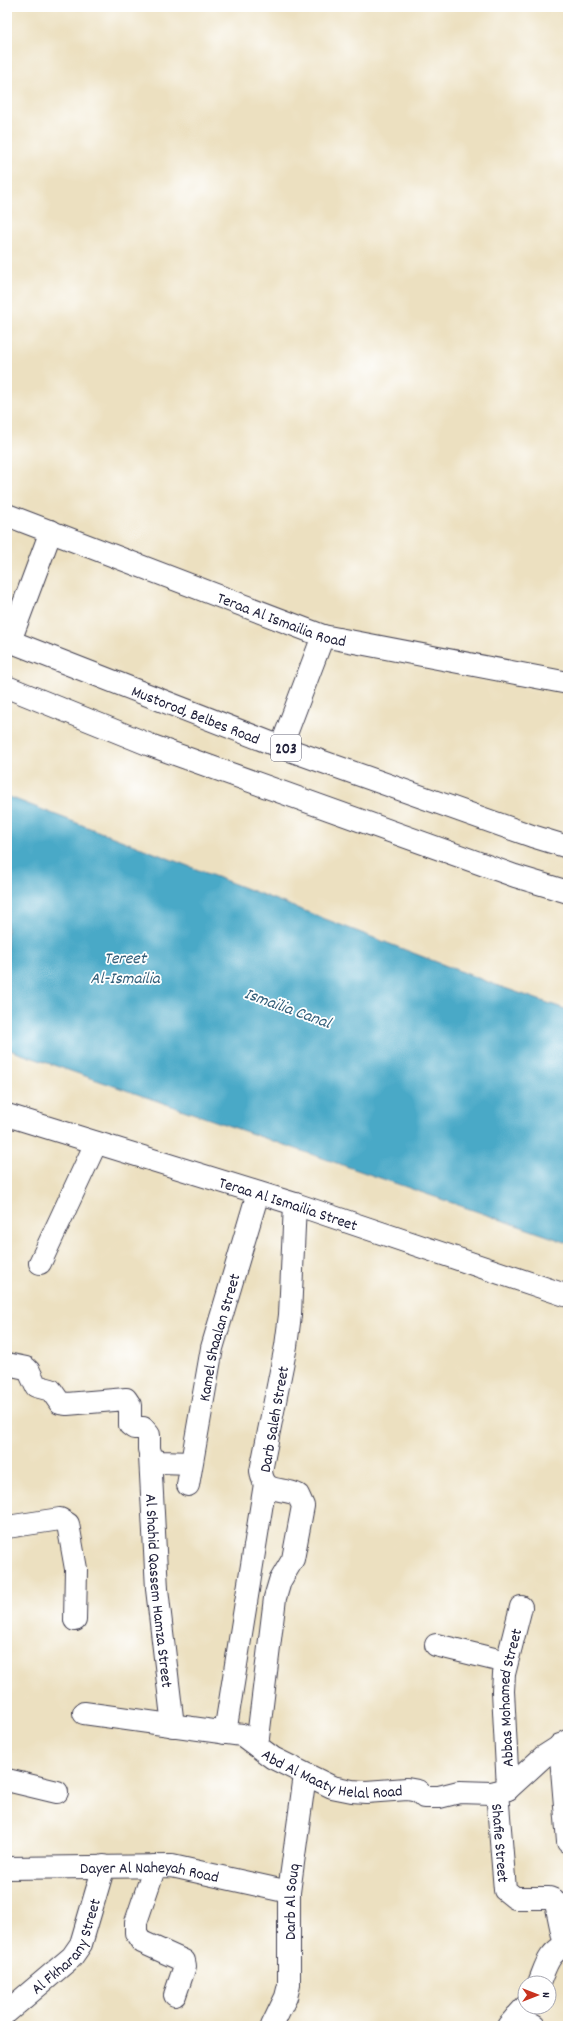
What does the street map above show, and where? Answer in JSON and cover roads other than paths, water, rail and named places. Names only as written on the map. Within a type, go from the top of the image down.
[{"type":"street","name":"Teraa Al Ismailia Road","points":[[7,515],[323,636],[568,683]]},
{"type":"street","points":[[9,640],[51,531]]},
{"type":"street","points":[[281,746],[323,636]]},
{"type":"street","name":"Mustorod, Belbes Road","points":[[9,640],[281,746],[532,836],[568,847]]},
{"type":"street","points":[[7,688],[165,750],[507,873],[568,892]]},
{"type":"street","name":"Teraa Al Ismailia Street","points":[[7,1115],[295,1204],[568,1296]]},
{"type":"street","points":[[40,1263],[96,1143]]},
{"type":"street","name":"Kamel Shaalan Street","points":[[188,1485],[190,1463],[212,1348],[258,1193]]},
{"type":"street","name":"Darb Saleh Street","points":[[257,1746],[275,1598],[285,1571],[293,1559],[303,1506],[298,1495],[272,1489],[265,1484],[261,1471],[286,1346],[290,1315],[295,1204]]},
{"type":"street","name":"Al Shahid Qassem Hamza Street","points":[[7,1364],[26,1368],[29,1371],[34,1384],[38,1387],[51,1390],[60,1402],[67,1404],[126,1399],[130,1405],[130,1425],[134,1428],[143,1428],[149,1435],[157,1589],[173,1726]]},
{"type":"street","points":[[150,1456],[158,1462],[190,1463]]},
{"type":"street","points":[[225,1733],[265,1484]]},
{"type":"street","points":[[7,1527],[60,1519],[68,1524],[76,1569],[75,1620]]},
{"type":"street","name":"Abbas Mohamed Street","points":[[502,1791],[503,1692],[506,1662],[521,1607]]},
{"type":"street","points":[[436,1645],[506,1662]]},
{"type":"street","name":"Abd Al Maaty Helal Road","points":[[84,1714],[242,1736],[273,1758],[332,1787],[352,1791],[373,1792],[407,1789],[418,1791],[424,1796],[439,1797],[459,1792],[502,1791]]},
{"type":"street","points":[[502,1791],[564,1744]]},
{"type":"street","points":[[564,1744],[568,1842]]},
{"type":"street","name":"Darb Al Souq","points":[[272,2026],[286,1998],[289,1985],[289,1892],[305,1774]]},
{"type":"street","points":[[7,1780],[57,1792]]},
{"type":"street","name":"Shafie Street","points":[[502,1791],[505,1890],[515,1898],[548,1898],[554,1900],[566,1945]]},
{"type":"street","name":"Al Fkharany Street","points":[[7,2012],[72,1957],[77,1951],[81,1944],[104,1866]]},
{"type":"street","points":[[155,1866],[136,1922],[136,1928],[142,1942],[180,1958],[185,1962],[175,1995]]},
{"type":"street","name":"Dayer Al Naheyah Road","points":[[7,1868],[172,1866],[289,1892]]},
{"type":"street","points":[[541,1975],[550,1955],[566,1945]]},
{"type":"water","name":"Tereet Al-Ismailia","points":[[7,796],[496,985],[568,1010],[568,1243],[7,1049]]},
{"type":"water label","name":"Ismaïlia Canal","points":[[288,1007]]}]
